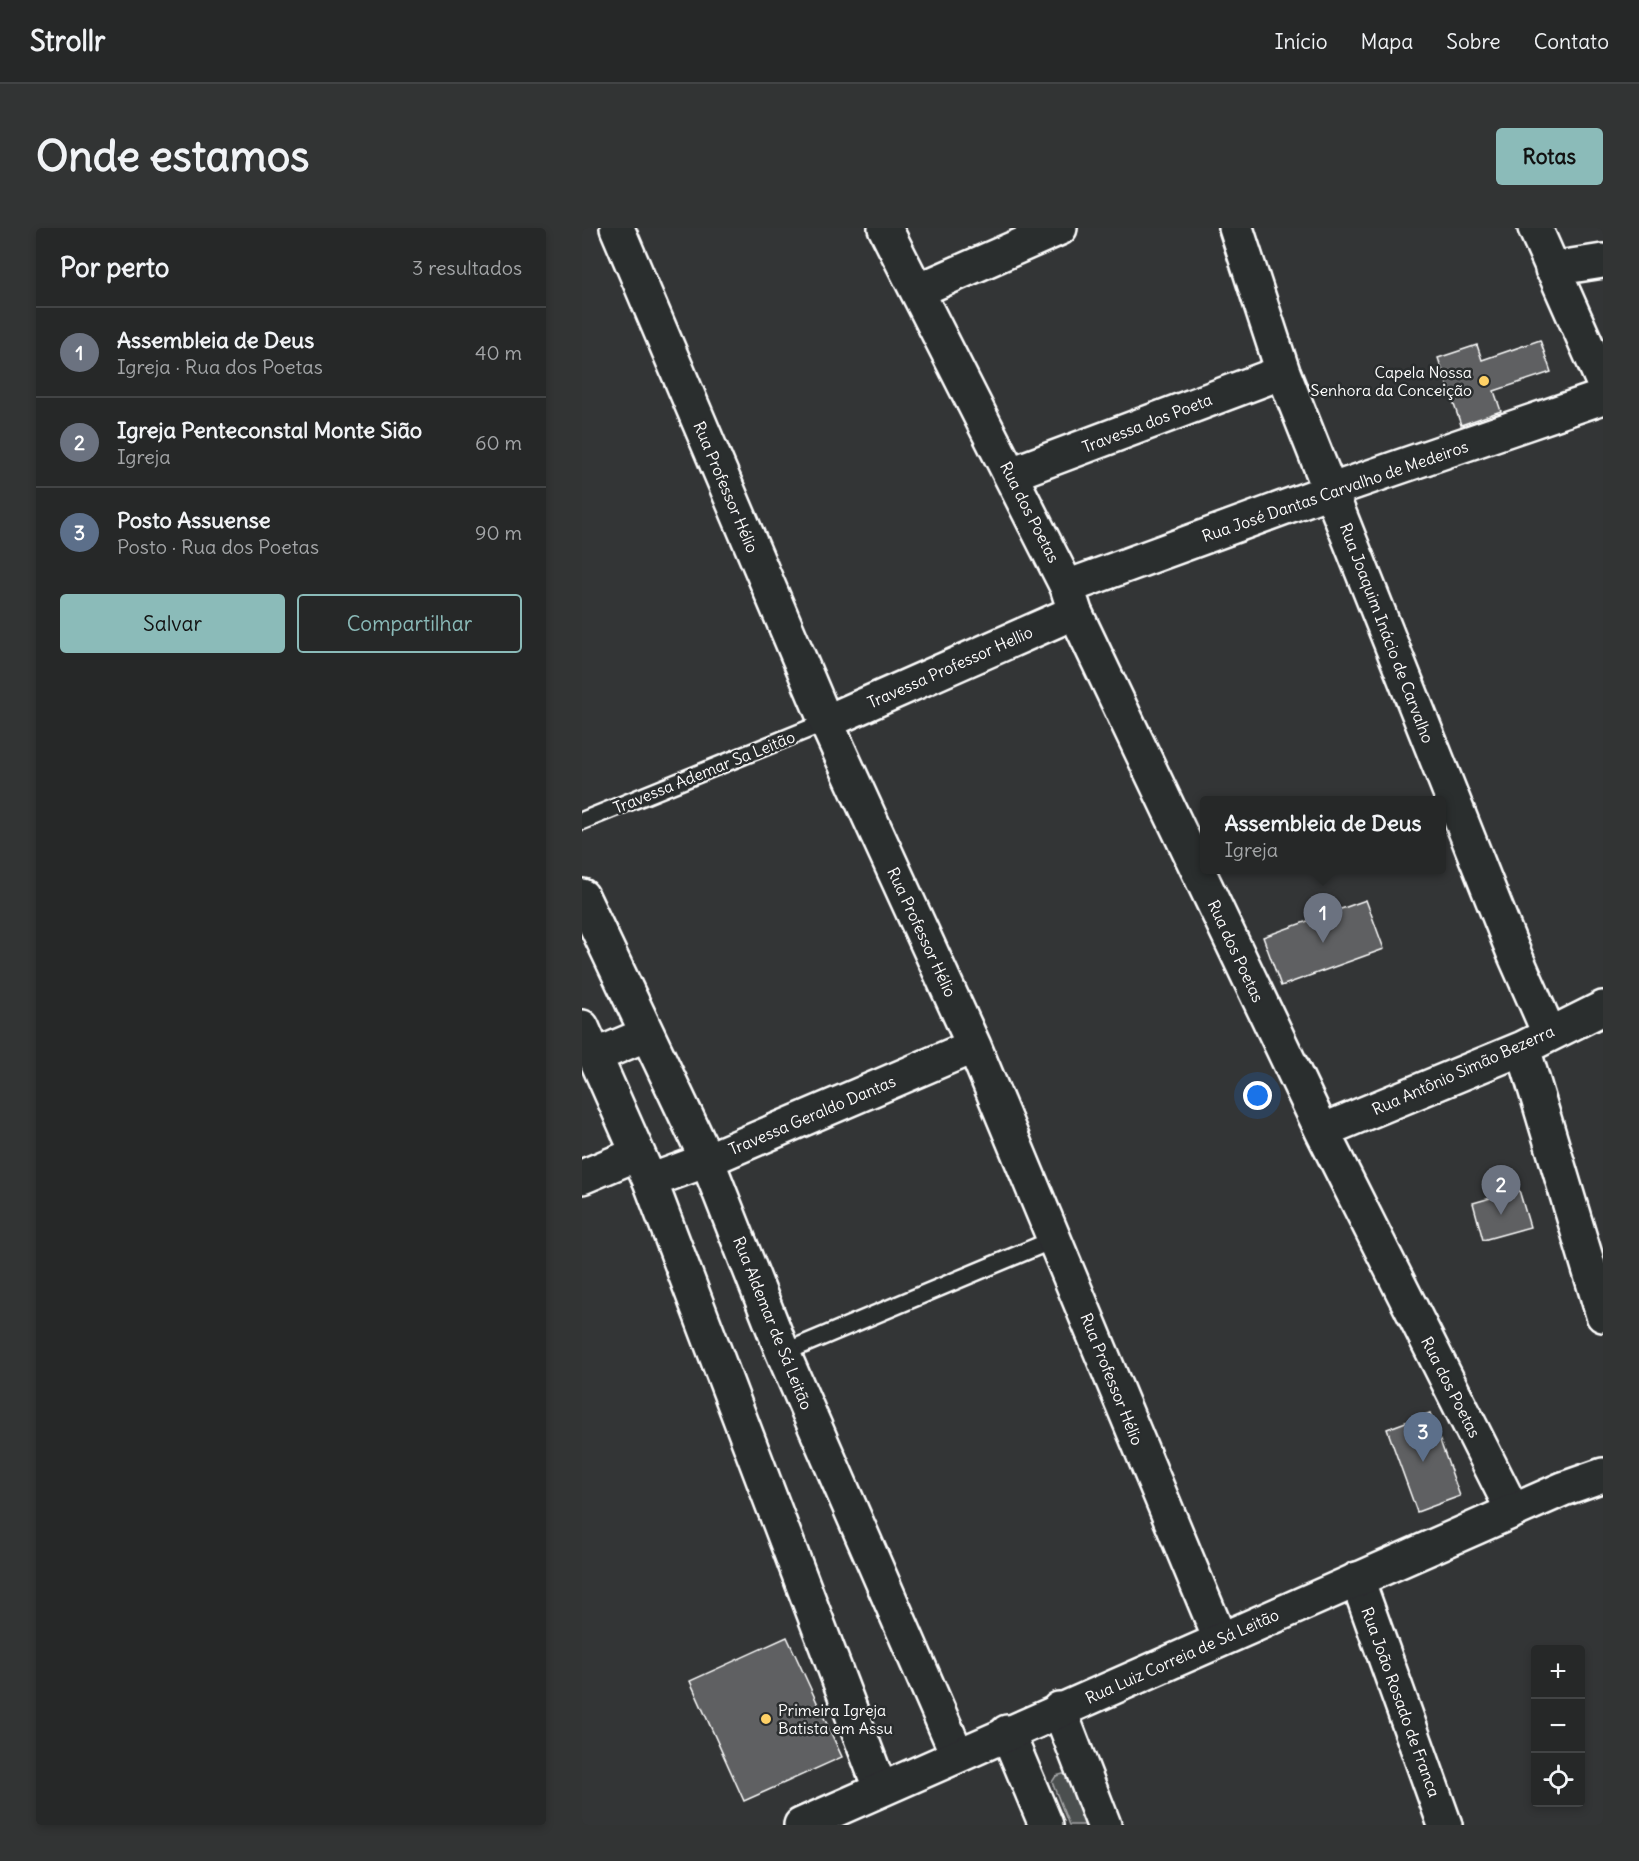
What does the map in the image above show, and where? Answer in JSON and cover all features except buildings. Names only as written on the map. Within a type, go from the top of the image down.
[{"type":"street","name":"Rua Professor Hélio","points":[[617,228],[826,722],[974,1046],[1220,1639]]},
{"type":"street","name":"Rua dos Poetas","points":[[885,228],[1011,474],[1200,872]]},
{"type":"street","points":[[917,291],[1060,228]]},
{"type":"street","name":"Rua Joaquim Inácio de Carvalho","points":[[1236,228],[1283,372],[1332,490],[1471,845],[1536,1040],[1603,1315]]},
{"type":"street","points":[[1535,228],[1603,382]]},
{"type":"street","points":[[1552,269],[1603,261]]},
{"type":"street","name":"Travessa dos Poeta","points":[[1011,474],[1283,372]]},
{"type":"street","name":"Rua José Dantas Carvalho de Medeiros","points":[[1071,599],[1332,490],[1603,397]]},
{"type":"street","name":"Travessa Professor Hellio","points":[[826,722],[1071,599]]},
{"type":"street","name":"Rua dos Poetas","points":[[1201,874],[1322,1131],[1513,1511]]},
{"type":"street","name":"Rua Aldemar de Sá Leitão","points":[[582,896],[706,1160],[783,1353],[957,1754]]},
{"type":"street","name":"Rua Antônio Simão Bezerra","points":[[1322,1131],[1536,1040],[1603,1008]]},
{"type":"street","points":[[646,1034],[588,1042],[644,1167],[880,1788]]},
{"type":"street","name":"Travessa Geraldo Dantas","points":[[582,1177],[706,1160],[974,1046]]},
{"type":"street","name":"Rua Luiz Correia de Sá Leitão","points":[[1563,1489],[1603,1462]]},
{"type":"street","name":"Rua Luiz Correia de Sá Leitão","points":[[801,1825],[1059,1709],[1563,1489],[1603,1475]]},
{"type":"street","name":"Rua João Rosado de Franca","points":[[1357,1579],[1445,1825]]},
{"type":"street","points":[[1059,1709],[1104,1825]]},
{"type":"street","points":[[1007,1732],[1046,1825]]},
{"type":"lane","name":"Travessa Ademar Sa Leitão","points":[[582,821],[826,722]]},
{"type":"lane","points":[[783,1353],[1055,1239]]},
{"type":"shaded area","points":[[1071,1775],[1091,1825],[1069,1825],[1052,1782],[1056,1776]]},
{"type":"place","name":"Capela Nossa Senhora da Conceição","points":[[1484,381]]},
{"type":"place","name":"Assembleia de Deus","points":[[1323,943]]},
{"type":"place","name":"Igreja Penteconstal Monte Sião","points":[[1501,1215]]},
{"type":"place","name":"Posto Assuense","points":[[1423,1462]]},
{"type":"place","name":"Primeira Igreja Batista em Assu","points":[[766,1719]]}]
